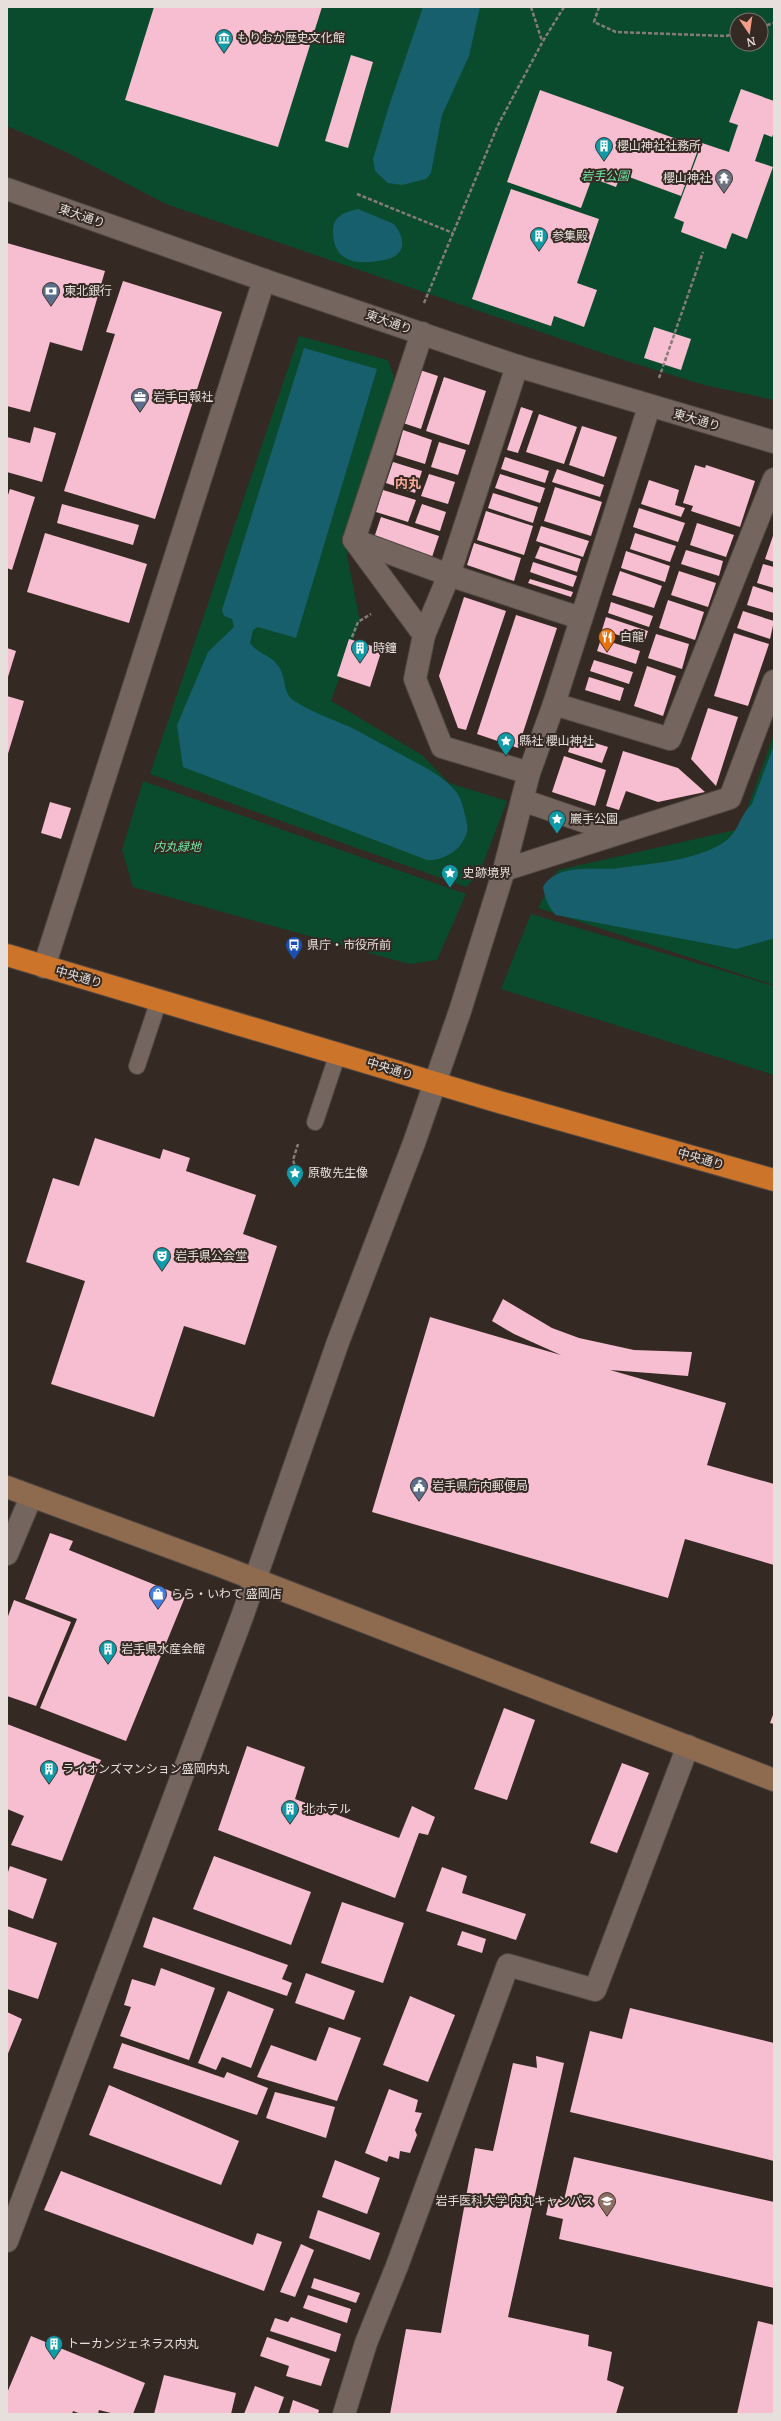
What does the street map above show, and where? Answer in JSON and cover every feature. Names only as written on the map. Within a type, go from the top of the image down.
[{"type":"highway","name":"中央通り","points":[[7,956],[435,1083],[774,1180]]},
{"type":"street","name":"東大通り","points":[[7,189],[264,280],[517,366],[649,407],[774,442]]},
{"type":"street","points":[[44,967],[264,280]]},
{"type":"street","points":[[354,540],[422,333]]},
{"type":"street","points":[[517,366],[448,575],[424,635],[415,679],[442,747],[530,773]]},
{"type":"street","points":[[7,2241],[255,1579],[338,1342],[435,1083],[460,1011],[504,870],[530,773],[554,704],[580,618],[649,407]]},
{"type":"street","points":[[554,704],[670,739],[774,479]]},
{"type":"street","points":[[354,540],[448,575],[580,618]]},
{"type":"street","points":[[354,540],[424,635]]},
{"type":"street","points":[[504,870],[730,798],[774,681]]},
{"type":"street","points":[[522,800],[618,833]]},
{"type":"street","points":[[7,1487],[255,1579],[774,1780]]},
{"type":"street","points":[[7,1554],[31,1496]]},
{"type":"street","points":[[344,2414],[366,2343],[397,2266],[508,1965],[595,1990],[688,1746]]},
{"type":"lane","points":[[137,1066],[159,1000]]},
{"type":"lane","points":[[316,1122],[338,1053]]},
{"type":"path","points":[[531,7],[543,41]]},
{"type":"path","points":[[422,307],[498,125],[543,41],[564,7]]},
{"type":"path","points":[[599,7],[594,22],[616,32],[729,35]]},
{"type":"path","points":[[357,194],[453,233]]},
{"type":"path","points":[[658,379],[703,252]]},
{"type":"path","points":[[298,1176],[293,1160],[300,1140]]},
{"type":"green space","name":"岩手公園","points":[[7,7],[774,7],[774,400],[704,385],[617,358],[166,204],[66,152],[7,126]]},
{"type":"green space","points":[[299,336],[388,360],[399,391],[347,555],[360,621],[331,701],[422,755],[449,783],[507,801],[480,872],[466,887],[150,774]]},
{"type":"green space","points":[[774,734],[774,985],[538,908],[558,870],[740,829]]},
{"type":"green space","name":"内丸緑地","points":[[143,781],[466,894],[437,960],[409,964],[133,887],[122,850]]},
{"type":"green space","points":[[531,914],[774,986],[774,1075],[501,989]]},
{"type":"water","points":[[423,7],[480,7],[469,56],[442,115],[431,173],[426,179],[402,185],[388,183],[375,171],[373,159],[389,106]]},
{"type":"water","points":[[358,209],[394,224],[402,240],[401,249],[397,255],[384,260],[360,262],[353,261],[341,254],[334,241],[333,231],[335,221],[341,215]]},
{"type":"water","points":[[304,348],[377,369],[296,638],[258,627],[253,630],[250,643],[253,647],[276,663],[283,675],[286,689],[290,697],[300,705],[356,730],[425,767],[442,778],[453,788],[459,796],[462,804],[467,822],[467,832],[465,838],[457,849],[443,858],[427,860],[183,767],[177,725],[208,652],[234,627],[232,619],[224,616],[222,610]]},
{"type":"water","points":[[774,745],[774,937],[772,939],[736,949],[556,915],[551,909],[546,899],[543,887],[549,879],[558,874],[578,869],[610,869],[673,860],[704,852],[724,842],[734,832],[744,814],[752,804]]},
{"type":"building","name":"もりおか歴史文化館","points":[[154,7],[322,7],[278,147],[125,100]]},
{"type":"building","points":[[351,55],[373,62],[348,148],[325,141]]},
{"type":"building","name":"櫻山神社","points":[[741,89],[774,101],[774,132],[772,137],[764,134],[755,161],[773,167],[747,239],[732,233],[726,249],[681,232],[684,222],[674,218],[702,143],[729,152],[738,125],[729,122]]},
{"type":"building","name":"櫻山神社社務所","points":[[540,90],[699,147],[681,196],[621,174],[616,187],[592,178],[581,208],[507,182]]},
{"type":"building","name":"参集殿","points":[[511,189],[599,219],[577,283],[597,290],[584,327],[554,316],[551,326],[472,299]]},
{"type":"building","name":"東北銀行","points":[[7,243],[105,271],[82,351],[50,342],[30,412],[7,406]]},
{"type":"building","name":"岩手日報社","points":[[123,281],[222,312],[155,519],[64,491],[115,334],[106,332]]},
{"type":"building","points":[[654,327],[691,339],[681,370],[644,358]]},
{"type":"building","points":[[420,370],[438,376],[421,429],[403,423]]},
{"type":"building","points":[[444,377],[486,391],[469,445],[426,431]]},
{"type":"building","points":[[521,407],[533,411],[518,453],[507,450]]},
{"type":"building","points":[[539,414],[577,427],[564,464],[526,452]]},
{"type":"building","points":[[582,426],[617,437],[604,477],[569,465]]},
{"type":"building","points":[[34,427],[56,433],[42,482],[7,472],[7,437],[30,443]]},
{"type":"building","points":[[403,430],[432,440],[425,464],[396,455]]},
{"type":"building","points":[[439,442],[466,450],[458,475],[431,467]]},
{"type":"building","points":[[505,457],[549,471],[545,483],[501,469]]},
{"type":"building","points":[[393,462],[422,471],[415,493],[386,483]]},
{"type":"building","points":[[695,465],[705,468],[706,465],[755,481],[740,527],[691,511],[693,506],[683,503]]},
{"type":"building","points":[[557,469],[604,485],[600,497],[552,482]]},
{"type":"building","points":[[429,474],[455,482],[448,504],[421,496]]},
{"type":"building","points":[[500,474],[545,488],[540,503],[495,488]]},
{"type":"building","points":[[649,480],[679,490],[675,505],[685,508],[681,517],[641,504]]},
{"type":"building","points":[[555,487],[602,502],[591,536],[544,521]]},
{"type":"building","points":[[10,489],[35,497],[12,570],[7,568],[7,498]]},
{"type":"building","points":[[383,490],[416,500],[408,522],[376,512]]},
{"type":"building","points":[[493,493],[538,507],[533,523],[488,508]]},
{"type":"building","points":[[62,504],[139,525],[133,545],[57,523]]},
{"type":"building","points":[[422,504],[446,512],[440,531],[415,523]]},
{"type":"building","points":[[639,508],[685,523],[678,542],[633,527]]},
{"type":"building","points":[[486,511],[533,526],[524,555],[477,540]]},
{"type":"building","points":[[381,517],[439,536],[432,557],[374,538]]},
{"type":"building","points":[[697,523],[734,535],[726,557],[690,545]]},
{"type":"building","points":[[541,526],[589,541],[583,557],[536,541]]},
{"type":"building","points":[[45,533],[147,564],[129,623],[27,592]]},
{"type":"building","points":[[635,533],[676,546],[670,562],[630,549]]},
{"type":"building","points":[[774,533],[774,562],[765,559]]},
{"type":"building","points":[[474,543],[521,558],[514,581],[467,565]]},
{"type":"building","points":[[540,546],[581,559],[577,572],[535,558]]},
{"type":"building","points":[[686,550],[723,561],[719,576],[681,564]]},
{"type":"building","points":[[626,551],[670,566],[665,582],[621,568]]},
{"type":"building","points":[[533,562],[577,576],[573,587],[530,572]]},
{"type":"building","points":[[763,564],[774,567],[774,588],[757,583]]},
{"type":"building","points":[[620,571],[662,586],[654,608],[612,595]]},
{"type":"building","points":[[679,571],[716,583],[708,607],[671,595]]},
{"type":"building","points":[[530,579],[573,592],[571,597],[528,583]]},
{"type":"building","points":[[753,586],[774,593],[774,613],[747,605]]},
{"type":"building","points":[[464,597],[506,611],[466,730],[458,728],[439,676]]},
{"type":"building","points":[[668,600],[704,612],[695,640],[659,628]]},
{"type":"building","points":[[611,602],[653,616],[649,627],[608,613]]},
{"type":"building","points":[[743,611],[774,621],[770,639],[737,628]]},
{"type":"building","points":[[516,615],[557,628],[518,748],[477,734]]},
{"type":"building","points":[[606,617],[648,631],[644,643],[602,630]]},
{"type":"building","points":[[734,633],[769,644],[748,706],[714,696]]},
{"type":"building","points":[[656,634],[689,644],[682,669],[648,658]]},
{"type":"building","name":"時鐘","points":[[349,639],[382,649],[370,687],[337,676]]},
{"type":"building","points":[[601,639],[640,651],[636,664],[597,651]]},
{"type":"building","points":[[7,648],[16,651],[7,680]]},
{"type":"building","points":[[594,660],[633,672],[629,684],[590,671]]},
{"type":"building","points":[[647,666],[676,676],[663,716],[634,706]]},
{"type":"building","points":[[589,677],[624,688],[620,701],[585,690]]},
{"type":"building","points":[[7,696],[24,701],[7,757]]},
{"type":"building","points":[[708,708],[738,717],[716,786],[691,759]]},
{"type":"building","points":[[573,736],[608,747],[602,763],[568,752]]},
{"type":"building","points":[[623,751],[678,768],[705,792],[658,802],[626,791],[619,810],[606,806]]},
{"type":"building","points":[[564,756],[606,770],[595,806],[552,792]]},
{"type":"building","points":[[50,802],[71,808],[61,839],[41,833]]},
{"type":"building","name":"岩手県公会堂","points":[[95,1138],[160,1159],[163,1149],[190,1158],[186,1171],[256,1195],[243,1234],[277,1246],[245,1345],[184,1326],[154,1417],[51,1384],[85,1281],[26,1262],[53,1178],[79,1186]]},
{"type":"building","points":[[503,1299],[552,1328],[579,1338],[634,1350],[692,1352],[688,1376],[610,1370],[726,1403],[707,1465],[774,1484],[774,1565],[685,1539],[668,1598],[372,1512],[430,1317],[561,1355],[514,1334],[492,1321]]},
{"type":"building","name":"岩手県水産会館","points":[[50,1533],[73,1541],[69,1550],[185,1597],[126,1741],[40,1708],[77,1619],[25,1599]]},
{"type":"building","points":[[14,1600],[71,1622],[36,1706],[7,1696],[7,1619]]},
{"type":"building","points":[[504,1708],[535,1720],[507,1800],[474,1789]]},
{"type":"building","points":[[774,1712],[774,1724],[770,1723]]},
{"type":"building","name":"ライオンズマンション盛岡内丸","points":[[7,1724],[101,1760],[62,1861],[11,1845],[24,1816],[7,1809]]},
{"type":"building","name":"北ホテル","points":[[247,1746],[305,1767],[295,1799],[399,1838],[412,1806],[435,1817],[428,1835],[419,1833],[395,1898],[218,1830]]},
{"type":"building","points":[[622,1763],[649,1773],[617,1853],[590,1843]]},
{"type":"building","points":[[214,1856],[311,1892],[291,1945],[193,1909]]},
{"type":"building","points":[[10,1866],[47,1879],[33,1919],[7,1909],[7,1875]]},
{"type":"building","points":[[442,1867],[467,1876],[462,1893],[526,1914],[516,1940],[426,1911]]},
{"type":"building","points":[[342,1902],[404,1923],[383,1983],[321,1963]]},
{"type":"building","points":[[153,1917],[288,1965],[282,1979],[292,1983],[287,1996],[143,1947]]},
{"type":"building","points":[[7,1926],[57,1943],[38,1999],[7,1989]]},
{"type":"building","points":[[462,1931],[486,1939],[482,1953],[457,1945]]},
{"type":"building","points":[[161,1968],[215,1988],[189,2060],[120,2036],[131,2007],[124,2005],[132,1979],[155,1986]]},
{"type":"building","points":[[306,1973],[355,1991],[344,2020],[295,2003]]},
{"type":"building","points":[[228,1991],[274,2009],[251,2068],[222,2057],[216,2070],[198,2063]]},
{"type":"building","points":[[410,1996],[455,2015],[428,2082],[383,2065]]},
{"type":"building","points":[[630,2008],[774,2043],[774,2161],[570,2112],[590,2031],[622,2039]]},
{"type":"building","points":[[7,2012],[22,2019],[7,2056]]},
{"type":"building","points":[[329,2027],[361,2038],[337,2101],[257,2077],[271,2045],[316,2061]]},
{"type":"building","points":[[122,2043],[224,2078],[227,2072],[268,2088],[257,2115],[113,2068]]},
{"type":"building","points":[[536,2056],[564,2063],[508,2317],[589,2335],[588,2346],[612,2352],[607,2380],[624,2387],[616,2414],[390,2414],[406,2329],[441,2333],[475,2148],[493,2151],[513,2063],[537,2068]]},
{"type":"building","points":[[109,2085],[239,2141],[221,2185],[89,2135]]},
{"type":"building","points":[[389,2089],[418,2100],[415,2112],[422,2113],[415,2130],[417,2135],[410,2153],[400,2151],[399,2159],[389,2156],[387,2162],[365,2153]]},
{"type":"building","points":[[275,2092],[335,2107],[326,2138],[266,2118]]},
{"type":"building","points":[[574,2157],[774,2202],[774,2288],[559,2239],[563,2219],[546,2215],[550,2197],[564,2200]]},
{"type":"building","points":[[335,2160],[380,2178],[367,2214],[322,2197]]},
{"type":"building","points":[[61,2171],[253,2245],[257,2233],[282,2242],[264,2291],[44,2210]]},
{"type":"building","points":[[318,2210],[380,2233],[370,2260],[309,2238]]},
{"type":"building","points":[[301,2244],[314,2250],[295,2297],[280,2292]]},
{"type":"building","points":[[314,2278],[360,2293],[356,2303],[311,2288]]},
{"type":"building","points":[[308,2295],[351,2309],[347,2323],[303,2308]]},
{"type":"building","points":[[291,2317],[341,2334],[336,2352],[270,2331],[275,2318],[288,2322]]},
{"type":"building","points":[[758,2321],[774,2325],[774,2414],[737,2414]]},
{"type":"building","name":"トーカンジェネラス内丸","points":[[31,2336],[145,2383],[133,2414],[115,2414],[99,2410],[98,2414],[81,2414],[73,2411],[72,2414],[7,2414],[7,2393]]},
{"type":"building","points":[[267,2337],[330,2359],[321,2386],[286,2376],[289,2366],[260,2356]]},
{"type":"building","points":[[164,2375],[236,2393],[231,2414],[154,2414]]},
{"type":"building","points":[[255,2386],[284,2397],[278,2414],[244,2414]]},
{"type":"building","points":[[293,2400],[319,2410],[318,2414],[289,2414]]},
{"type":"place","name":"もりおか歴史文化館","points":[[224,53]]},
{"type":"place","name":"櫻山神社社務所","points":[[604,161]]},
{"type":"place","name":"櫻山神社","points":[[724,193]]},
{"type":"place","name":"参集殿","points":[[539,251]]},
{"type":"place","name":"東北銀行","points":[[51,306]]},
{"type":"place","name":"岩手日報社","points":[[140,412]]},
{"type":"place","name":"白龍","points":[[607,652]]},
{"type":"place","name":"時鐘","points":[[360,663]]},
{"type":"place","name":"縣社 櫻山神社","points":[[506,756]]},
{"type":"place","name":"巖手公園","points":[[557,834]]},
{"type":"place","name":"史跡境界","points":[[450,888]]},
{"type":"place","name":"県庁・市役所前","points":[[294,960]]},
{"type":"place","name":"原敬先生像","points":[[295,1188]]},
{"type":"place","name":"岩手県公会堂","points":[[162,1271]]},
{"type":"place","name":"岩手県庁内郵便局","points":[[419,1501]]},
{"type":"place","name":"らら・いわて 盛岡店","points":[[158,1609]]},
{"type":"place","name":"岩手県水産会館","points":[[108,1664]]},
{"type":"place","name":"ライオンズマンション盛岡内丸","points":[[49,1784]]},
{"type":"place","name":"北ホテル","points":[[290,1824]]},
{"type":"place","name":"岩手医科大学 内丸キャンパス","points":[[607,2216]]},
{"type":"place","name":"トーカンジェネラス内丸","points":[[54,2359]]},
{"type":"district","name":"内丸","points":[[408,483]]}]
